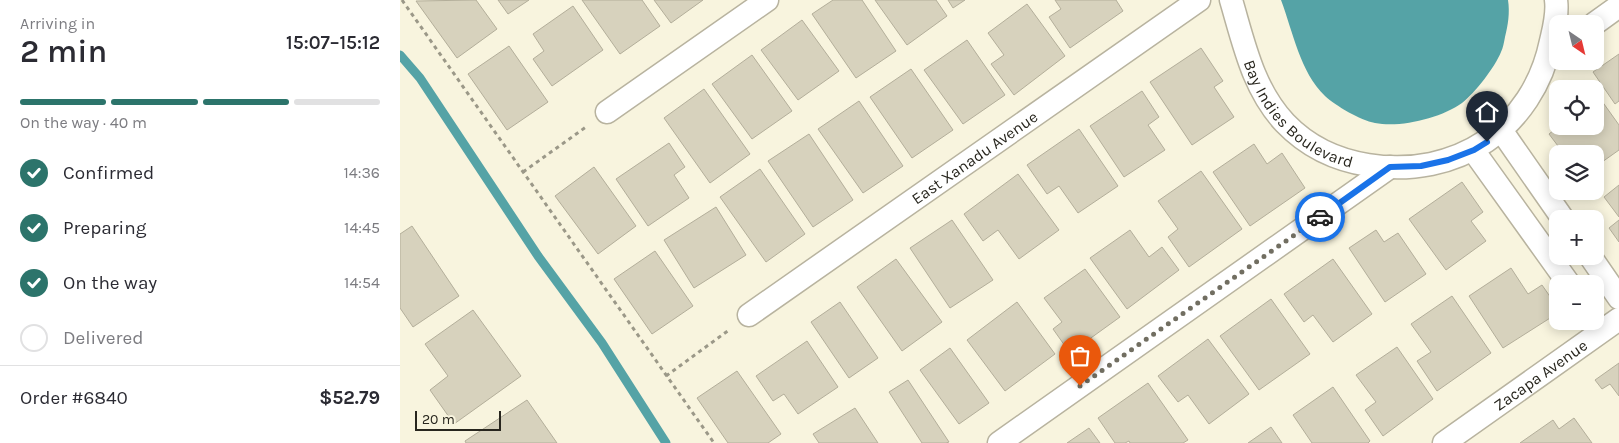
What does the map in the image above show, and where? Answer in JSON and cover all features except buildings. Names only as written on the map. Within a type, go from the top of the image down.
[{"type":"street","points":[[607,112],[767,0]]},
{"type":"street","name":"East Xanadu Avenue","points":[[749,315],[1199,0]]},
{"type":"street","name":"Bay Indies Boulevard","points":[[1231,0],[1251,68],[1260,88],[1284,122],[1306,142],[1322,152],[1363,164],[1390,167],[1421,166],[1448,160],[1487,141]]},
{"type":"street","points":[[1556,0],[1556,15]]},
{"type":"street","points":[[1604,17],[1619,6]]},
{"type":"street","points":[[1487,141],[1515,116],[1530,95],[1549,60]]},
{"type":"street","points":[[1487,141],[1554,210]]},
{"type":"street","points":[[1487,141],[1564,275]]},
{"type":"street","points":[[999,443],[1390,167]]},
{"type":"street","points":[[1596,265],[1619,298]]},
{"type":"street","name":"Zacapa Avenue","points":[[1458,439],[1605,324]]},
{"type":"path","points":[[402,0],[714,443]]},
{"type":"path","points":[[523,172],[607,112]]},
{"type":"path","points":[[666,376],[749,315]]},
{"type":"water","points":[[1281,0],[1508,0],[1509,14],[1502,50],[1484,79],[1467,99],[1453,108],[1432,117],[1408,123],[1385,124],[1362,119],[1348,112],[1325,96],[1316,86],[1303,64]]},
{"type":"waterway","points":[[400,55],[420,78],[538,256],[602,343],[666,443]]},
{"type":"way so far","points":[[1080,386],[1320,217]]},
{"type":"route","points":[[1320,217],[1390,167],[1405,168],[1448,160],[1474,150],[1487,142]]}]
